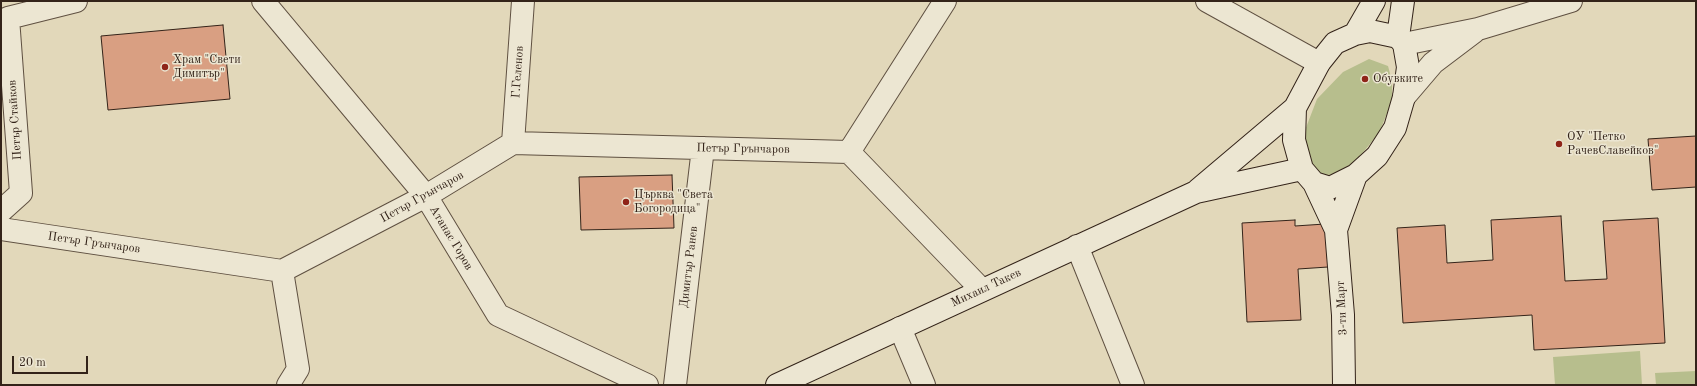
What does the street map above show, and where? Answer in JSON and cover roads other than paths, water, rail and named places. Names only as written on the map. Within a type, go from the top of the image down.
[{"type":"street","name":"Петър Стайков","points":[[1,211],[21,193],[8,18],[76,1]]},
{"type":"street","name":"Атанас Горов","points":[[263,1],[426,196],[498,315],[647,385]]},
{"type":"street","name":"Г.Геленов","points":[[513,143],[522,1]]},
{"type":"street","points":[[945,1],[849,152],[982,290]]},
{"type":"street","points":[[1207,1],[1318,63]]},
{"type":"street","points":[[1355,34],[1374,1]]},
{"type":"street","points":[[1308,176],[1330,188],[1356,175],[1377,156],[1395,128],[1404,97],[1408,67],[1401,40],[1403,1]]},
{"type":"street","points":[[1336,230],[1308,176],[1294,140],[1296,108],[1318,63],[1335,43],[1355,34],[1370,31],[1401,40],[1478,29],[1571,1]]},
{"type":"street","points":[[1404,97],[1434,64],[1478,29]]},
{"type":"street","name":"Михаил Такев","points":[[777,385],[1196,192],[1296,108]]},
{"type":"street","name":"Петър Грънчаров","points":[[1,229],[282,271],[426,196],[513,143],[849,152]]},
{"type":"street","name":"Димитър Ранев","points":[[675,385],[703,148]]},
{"type":"street","points":[[1336,230],[1356,175]]},
{"type":"street","name":"Михаил Такев","points":[[1196,192],[1308,176]]},
{"type":"street","name":"3-ти Март","points":[[1336,230],[1343,316],[1344,385]]},
{"type":"street","points":[[1077,246],[1133,385]]},
{"type":"street","points":[[282,271],[298,369],[288,385]]},
{"type":"street","points":[[900,328],[924,385]]},
{"type":"place","name":"Храм \"Свети Димитър\"","points":[[165,67]]},
{"type":"place","name":"Обувките","points":[[1365,79]]},
{"type":"place","name":"ОУ \"Петко РачевСлавейков\"","points":[[1559,144]]},
{"type":"place","name":"Църква \"Света Богородица\"","points":[[626,202]]}]
